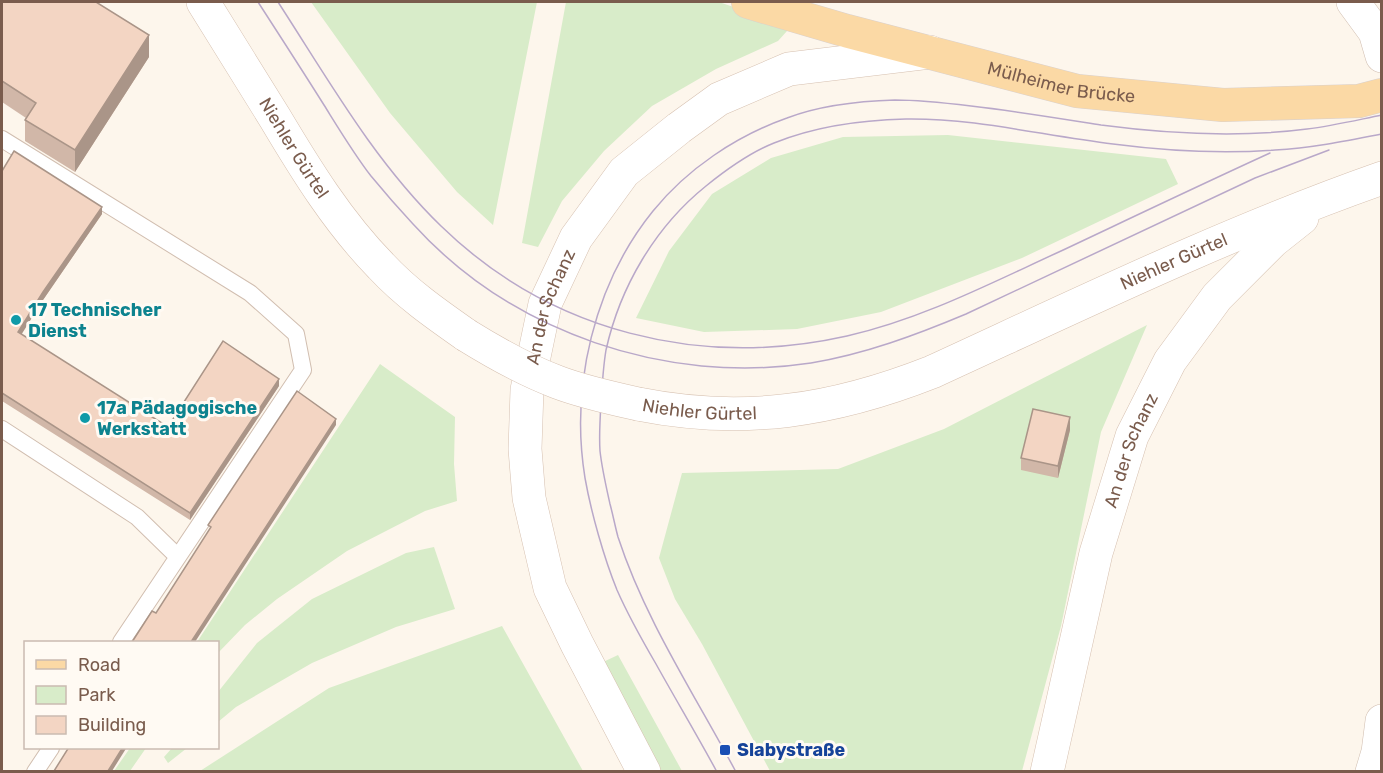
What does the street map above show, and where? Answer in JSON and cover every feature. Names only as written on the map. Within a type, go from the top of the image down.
[{"type":"main road","name":"Niehler Gürtel","points":[[204,2],[303,165],[338,217],[381,267],[430,310],[496,353],[557,382],[638,404],[678,411],[742,414],[807,408],[870,394],[932,372],[1139,277],[1265,233]]},
{"type":"main road","name":"Mülheimer Brücke","points":[[748,2],[847,31],[1077,91],[1223,105],[1359,101],[1382,95]]},
{"type":"main road","points":[[813,2],[1047,63],[1199,90],[1355,87],[1382,81]]},
{"type":"main road","points":[[1353,2],[1375,32],[1382,56]]},
{"type":"main road","name":"An der Schanz","points":[[644,771],[550,588],[529,498],[525,448],[527,390],[545,304],[576,238],[624,172],[719,99],[789,69],[930,52]]},
{"type":"main road","name":"An der Schanz","points":[[1051,767],[1096,553],[1132,436],[1170,361],[1265,233],[1332,195],[1382,178]]},
{"type":"main road","points":[[1372,771],[1378,752],[1382,721]]},
{"type":"lane","points":[[2,139],[250,293],[296,334],[303,370],[122,641]]},
{"type":"lane","points":[[2,429],[137,517],[178,557]]},
{"type":"lane","points":[[35,771],[50,749]]},
{"type":"green space","points":[[311,2],[537,2],[493,225],[457,192],[390,113]]},
{"type":"green space","points":[[566,2],[719,2],[783,24],[787,31],[778,41],[716,69],[652,106],[604,151],[562,201],[538,247],[522,243]]},
{"type":"green space","points":[[948,135],[1166,159],[1178,184],[1022,258],[881,312],[797,329],[704,332],[636,318],[669,251],[712,194],[771,158],[843,137]]},
{"type":"green space","points":[[1147,325],[1101,432],[1061,626],[1022,771],[770,771],[702,644],[675,599],[659,558],[682,473],[838,469],[944,429]]},
{"type":"green space","points":[[380,364],[455,417],[454,464],[457,501],[425,511],[347,551],[277,599],[245,625],[219,652],[219,641],[198,641]]},
{"type":"green space","points":[[434,547],[455,609],[396,627],[312,663],[236,707],[219,721],[219,691],[257,643],[312,599],[406,553]]},
{"type":"green space","points":[[502,626],[583,771],[200,771],[329,688]]},
{"type":"green space","points":[[618,655],[682,771],[660,771],[601,663]]},
{"type":"green space","points":[[129,749],[145,749],[130,771],[114,771]]},
{"type":"green space","points":[[171,749],[186,749],[168,763],[164,757]]},
{"type":"building","points":[[2,2],[96,2],[149,35],[75,150],[25,120],[36,103],[2,81]]},
{"type":"building","name":"17a Pädagogische Werkstatt","points":[[14,151],[102,207],[18,332],[168,427],[223,341],[279,379],[190,513],[2,393],[2,171]]},
{"type":"building","points":[[297,391],[336,419],[192,641],[133,641],[152,611],[156,613],[211,527],[208,525]]},
{"type":"building","points":[[1033,409],[1070,417],[1058,466],[1021,458]]},
{"type":"building","points":[[68,749],[122,749],[108,771],[54,771]]},
{"type":"tram line","points":[[258,2],[365,168],[413,224],[453,262],[497,295],[544,322],[595,343],[647,357],[702,366],[756,368],[811,363],[890,343],[966,314],[1255,178],[1329,150]]},
{"type":"tram line","points":[[278,2],[334,90],[394,174],[441,226],[484,263],[530,293],[579,316],[630,333],[683,344],[737,348],[792,345],[875,329],[929,310],[982,287],[1270,153]]},
{"type":"tram line","points":[[717,772],[640,637],[617,590],[591,505],[581,443],[584,372],[591,337],[602,303],[615,271],[633,240],[653,211],[681,181],[731,144],[768,125],[827,107],[854,103],[895,100],[933,102],[1101,125],[1204,134],[1281,132],[1382,115]]},
{"type":"tram line","points":[[736,772],[656,628],[629,568],[617,533],[600,451],[603,370],[606,350],[620,304],[642,260],[671,220],[688,202],[730,168],[765,147],[822,128],[872,121],[906,119],[958,121],[1087,141],[1214,152],[1302,148],[1382,134]]},
{"type":"place","name":"17 Technischer Dienst","points":[[16,320]]},
{"type":"place","name":"17a Pädagogische Werkstatt","points":[[85,418]]},
{"type":"place","name":"Slabystraße","points":[[725,750]]}]
